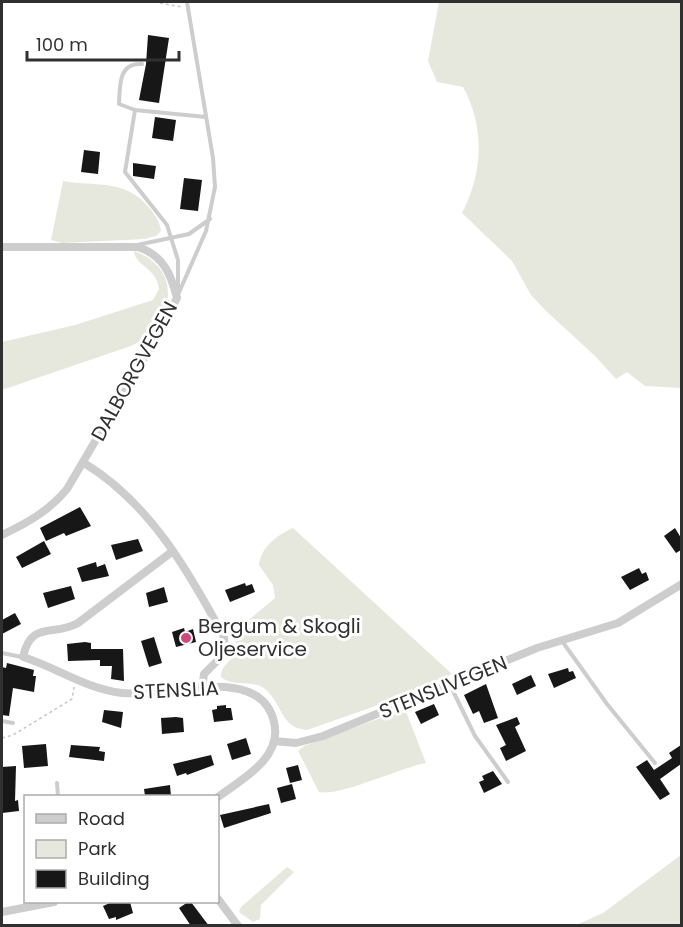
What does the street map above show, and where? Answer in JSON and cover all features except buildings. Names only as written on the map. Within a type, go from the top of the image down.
[{"type":"street","name":"DALBORGVEGEN","points":[[2,247],[130,246],[150,252],[162,262],[171,276],[177,298],[67,489],[51,507],[33,520],[2,535]]},
{"type":"street","points":[[84,463],[133,502],[173,551],[227,645],[223,656],[204,674],[202,689]]},
{"type":"street","points":[[23,657],[26,646],[34,634],[63,629],[78,623],[173,551]]},
{"type":"street","name":"STENSLIVEGEN","points":[[274,741],[296,743],[322,736],[562,641],[618,623],[681,584]]},
{"type":"street","name":"STENSLIA","points":[[23,657],[74,680],[128,693],[233,687],[255,694],[267,705],[272,714],[274,741]]},
{"type":"street","points":[[219,796],[262,764],[274,741]]},
{"type":"street","points":[[219,900],[238,926]]},
{"type":"street","points":[[2,912],[49,903]]},
{"type":"lane","points":[[177,298],[210,218],[215,176],[187,2]]},
{"type":"lane","points":[[141,64],[133,64],[125,69],[120,81],[119,104],[135,110],[206,117]]},
{"type":"lane","points":[[135,110],[125,172],[159,213],[172,238],[179,269],[177,298]]},
{"type":"lane","points":[[130,246],[195,231],[210,218]]},
{"type":"lane","points":[[562,641],[607,705],[655,763]]},
{"type":"lane","points":[[2,653],[23,657]]},
{"type":"lane","points":[[450,685],[475,736],[508,782]]},
{"type":"lane","points":[[2,720],[13,723]]},
{"type":"lane","points":[[57,783],[58,795]]},
{"type":"path","points":[[154,2],[188,9]]},
{"type":"path","points":[[2,738],[13,735],[72,699],[74,680]]},
{"type":"green space","points":[[439,2],[681,2],[681,388],[645,386],[627,372],[616,379],[531,295],[512,261],[462,213],[474,182],[479,150],[478,134],[470,102],[463,87],[437,82],[428,61]]},
{"type":"green space","points":[[63,181],[111,186],[132,193],[151,210],[159,222],[161,231],[156,236],[144,239],[62,243],[51,240]]},
{"type":"green space","points":[[134,251],[150,259],[161,270],[167,283],[168,297],[164,311],[157,325],[146,337],[131,346],[2,390],[2,342],[75,325],[153,300],[159,289],[157,282],[135,256]]},
{"type":"green space","points":[[293,528],[452,674],[370,708],[307,730],[292,725],[265,689],[254,684],[232,682],[221,677],[222,671],[237,649],[232,634],[275,598],[273,585],[259,565],[260,559],[266,547],[281,534]]},
{"type":"green space","points":[[405,709],[426,763],[355,786],[319,792],[298,751],[304,746]]},
{"type":"green space","points":[[681,855],[681,925],[576,925],[603,913]]},
{"type":"green space","points":[[287,867],[294,872],[261,905],[260,919],[253,922],[239,912],[241,907]]},
{"type":"place","name":"Bergum & Skogli Oljeservice","points":[[186,638]]}]
